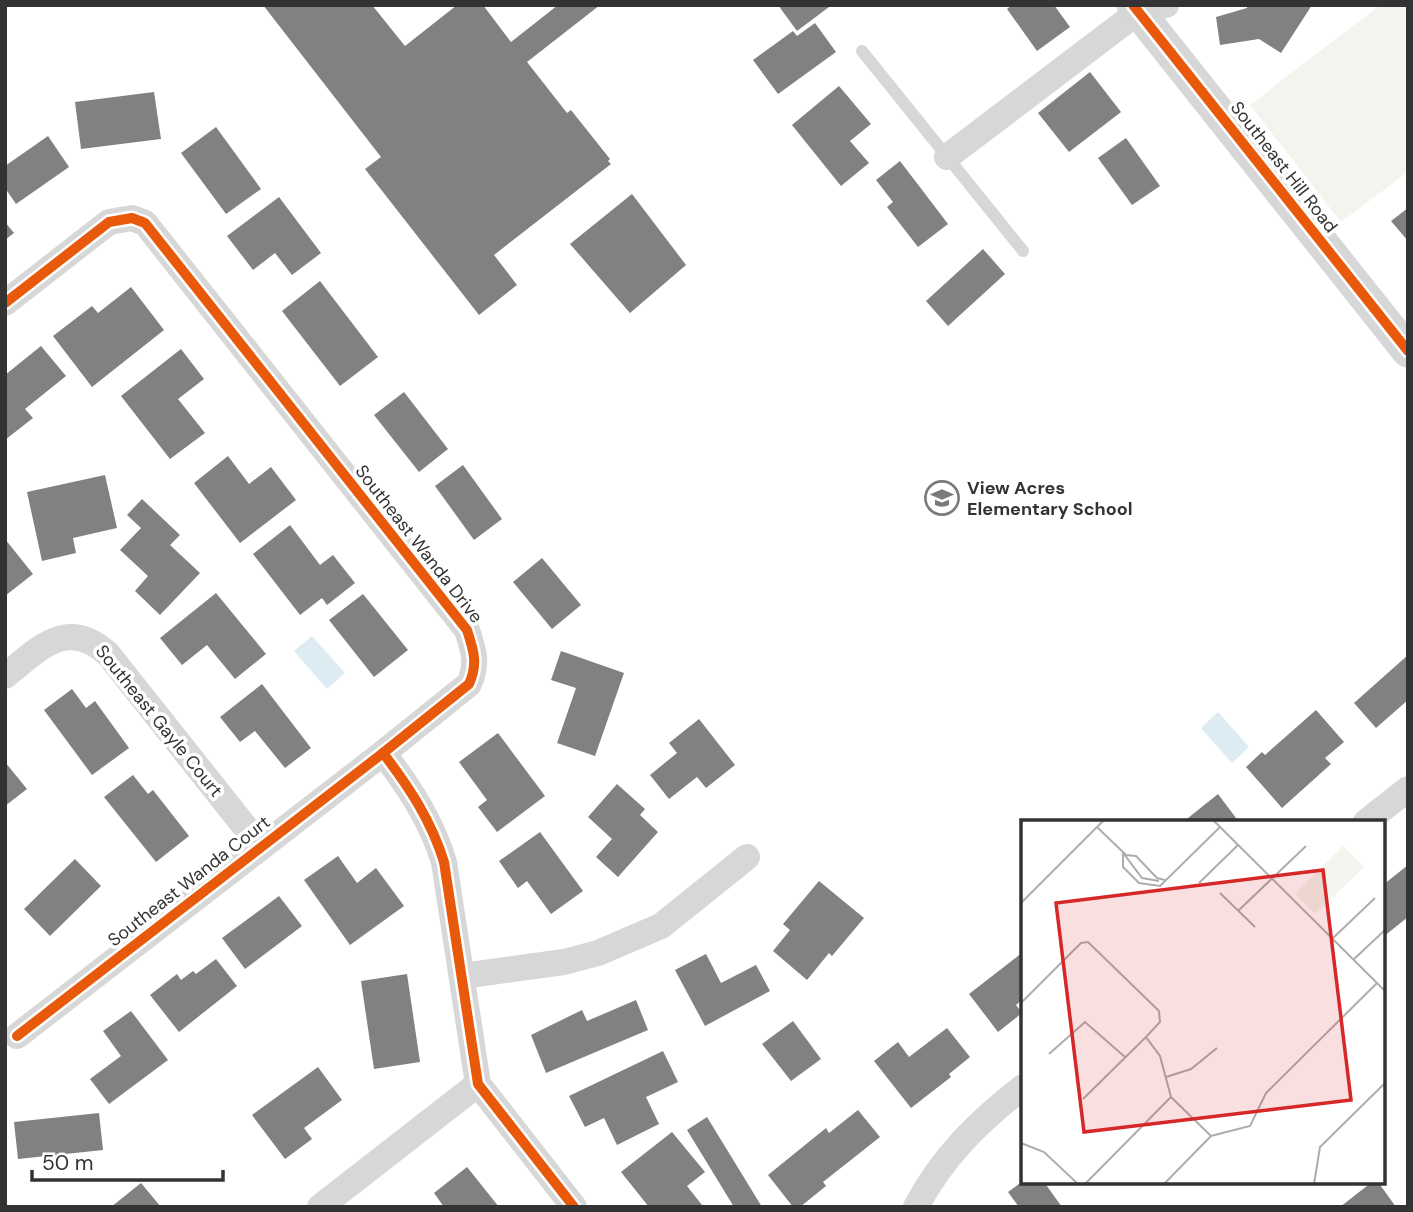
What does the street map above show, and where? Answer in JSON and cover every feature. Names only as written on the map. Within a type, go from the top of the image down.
[{"type":"street","points":[[947,156],[1146,7]]},
{"type":"street","name":"Southeast Hill Road","points":[[1146,7],[1408,351]]},
{"type":"street","name":"Southeast Wanda Drive","points":[[5,303],[108,222],[132,218],[145,223],[467,631],[475,653],[475,670],[469,684],[383,753]]},
{"type":"street","name":"Southeast Gayle Court","points":[[5,676],[61,636],[94,641],[108,653],[261,848]]},
{"type":"street","points":[[383,753],[407,785],[436,835],[453,914],[478,1084],[574,1207]]},
{"type":"street","name":"Southeast Wanda Court","points":[[17,1036],[383,753]]},
{"type":"street","points":[[1369,820],[1408,789]]},
{"type":"street","points":[[462,976],[564,962],[598,953],[661,926],[747,857]]},
{"type":"street","points":[[320,1207],[478,1084]]},
{"type":"street","points":[[916,1207],[948,1156],[976,1125],[1021,1089]]},
{"type":"lane","points":[[862,51],[1023,251]]},
{"type":"shaded area","points":[[1380,5],[1408,5],[1408,172],[1341,222],[1250,105]]},
{"type":"shaded area","points":[[312,636],[345,673],[327,689],[294,651]]},
{"type":"shaded area","points":[[1218,712],[1249,747],[1232,763],[1201,728]]},
{"type":"building","points":[[263,5],[372,5],[405,46],[457,5],[483,5],[511,42],[558,5],[600,5],[527,62],[567,113],[571,110],[610,159],[608,161],[611,164],[494,255],[517,285],[479,315],[365,169],[381,157]]},
{"type":"building","points":[[778,5],[827,5],[829,7],[797,31]]},
{"type":"building","points":[[1012,5],[1054,5],[1070,27],[1037,51],[1007,9]]},
{"type":"building","points":[[1248,5],[1312,5],[1281,53],[1259,39],[1220,45],[1216,17],[1247,8]]},
{"type":"building","points":[[815,23],[836,52],[778,94],[753,60],[793,31],[797,36]]},
{"type":"building","points":[[1090,72],[1121,112],[1069,152],[1038,113]]},
{"type":"building","points":[[839,86],[871,124],[850,141],[869,163],[841,186],[792,125]]},
{"type":"building","points":[[154,92],[161,139],[81,149],[75,102]]},
{"type":"building","points":[[216,127],[261,189],[226,214],[181,153]]},
{"type":"building","points":[[48,136],[69,167],[16,204],[5,188],[5,166]]},
{"type":"building","points":[[1126,138],[1160,186],[1132,205],[1098,158]]},
{"type":"building","points":[[900,161],[948,224],[918,247],[887,207],[893,202],[876,180]]},
{"type":"building","points":[[632,194],[686,265],[630,313],[570,244]]},
{"type":"building","points":[[279,197],[321,253],[292,275],[275,253],[253,270],[227,236]]},
{"type":"building","points":[[1408,208],[1408,241],[1391,221]]},
{"type":"building","points":[[5,222],[14,233],[5,240]]},
{"type":"building","points":[[983,249],[1005,274],[948,326],[926,301]]},
{"type":"building","points":[[320,281],[378,357],[340,386],[282,311]]},
{"type":"building","points":[[131,287],[164,330],[92,387],[53,336],[92,306],[98,313]]},
{"type":"building","points":[[41,346],[66,376],[25,409],[33,418],[5,440],[5,375]]},
{"type":"building","points":[[181,349],[204,379],[178,399],[205,433],[170,459],[121,396]]},
{"type":"building","points":[[404,392],[448,449],[419,472],[374,415]]},
{"type":"building","points":[[228,456],[249,484],[271,467],[296,500],[240,543],[194,483]]},
{"type":"building","points":[[463,465],[502,519],[474,540],[435,486]]},
{"type":"building","points":[[105,475],[117,528],[73,538],[76,553],[42,561],[27,492]]},
{"type":"building","points":[[142,499],[180,535],[170,545],[200,573],[160,615],[135,591],[148,576],[120,550],[141,528],[127,515]]},
{"type":"building","points":[[290,525],[320,565],[333,555],[355,583],[327,605],[322,598],[300,615],[253,554]]},
{"type":"building","points":[[5,539],[33,574],[5,596]]},
{"type":"building","points":[[542,558],[581,605],[552,629],[513,582]]},
{"type":"building","points":[[216,593],[266,654],[235,679],[207,645],[182,665],[160,638]]},
{"type":"building","points":[[363,594],[408,650],[374,677],[329,620]]},
{"type":"building","points":[[561,651],[624,673],[595,756],[557,743],[576,688],[551,680]]},
{"type":"building","points":[[1408,655],[1408,700],[1376,728],[1354,703]]},
{"type":"building","points":[[262,684],[311,748],[285,768],[255,731],[240,742],[220,717]]},
{"type":"building","points":[[72,689],[86,708],[95,701],[129,748],[92,775],[44,710]]},
{"type":"building","points":[[1316,710],[1344,742],[1325,758],[1331,764],[1282,808],[1246,767],[1262,752],[1265,755]]},
{"type":"building","points":[[699,719],[735,765],[706,788],[697,777],[669,799],[650,775],[677,753],[669,743]]},
{"type":"building","points":[[498,733],[545,796],[497,832],[478,807],[487,800],[459,762]]},
{"type":"building","points":[[5,762],[27,789],[5,806]]},
{"type":"building","points":[[133,775],[148,794],[153,790],[189,836],[156,862],[104,797]]},
{"type":"building","points":[[617,784],[645,809],[640,815],[658,832],[618,877],[596,857],[612,839],[588,817]]},
{"type":"building","points":[[1218,794],[1238,820],[1186,820]]},
{"type":"building","points":[[540,832],[583,891],[551,914],[527,881],[518,888],[499,861]]},
{"type":"building","points":[[338,856],[357,883],[376,868],[404,906],[350,945],[304,880]]},
{"type":"building","points":[[75,859],[101,886],[50,936],[24,909]]},
{"type":"building","points":[[1408,865],[1408,917],[1385,935],[1385,883]]},
{"type":"building","points":[[819,881],[864,918],[832,956],[829,953],[807,980],[773,951],[790,930],[783,924]]},
{"type":"building","points":[[279,896],[302,926],[245,969],[222,938]]},
{"type":"building","points":[[706,954],[721,983],[756,965],[770,991],[705,1026],[675,970]]},
{"type":"building","points":[[1021,954],[1021,1001],[1016,1005],[1021,1014],[998,1032],[969,994]]},
{"type":"building","points":[[216,959],[237,986],[179,1032],[150,995],[177,974],[181,980],[193,971],[196,974]]},
{"type":"building","points":[[407,974],[420,1062],[374,1069],[361,981]]},
{"type":"building","points":[[636,1000],[648,1030],[546,1073],[531,1035],[582,1010],[587,1021]]},
{"type":"building","points":[[131,1011],[168,1060],[109,1104],[90,1079],[121,1056],[103,1031]]},
{"type":"building","points":[[793,1021],[821,1059],[791,1081],[762,1044]]},
{"type":"building","points":[[947,1028],[970,1057],[949,1074],[951,1077],[911,1108],[874,1061],[898,1042],[909,1057]]},
{"type":"building","points":[[663,1051],[678,1082],[646,1097],[659,1124],[617,1145],[604,1118],[585,1127],[569,1096]]},
{"type":"building","points":[[318,1067],[342,1100],[304,1128],[312,1139],[285,1159],[252,1115]]},
{"type":"building","points":[[858,1110],[880,1137],[823,1182],[826,1186],[800,1207],[793,1207],[768,1175],[826,1128],[829,1133]]},
{"type":"building","points":[[99,1113],[103,1150],[18,1159],[14,1122]]},
{"type":"building","points":[[707,1117],[762,1207],[734,1207],[687,1130]]},
{"type":"building","points":[[672,1132],[705,1172],[687,1186],[702,1205],[700,1207],[649,1207],[621,1172]]},
{"type":"building","points":[[467,1167],[499,1207],[444,1207],[434,1193]]},
{"type":"building","points":[[1021,1182],[1045,1184],[1062,1207],[1019,1207],[1008,1192]]},
{"type":"building","points":[[141,1183],[161,1207],[111,1207]]},
{"type":"building","points":[[1369,1184],[1379,1184],[1396,1207],[1340,1207]]},
{"type":"cycle path","points":[[1133,5],[1408,351]]},
{"type":"cycle path","points":[[5,303],[109,222],[132,218],[145,223],[467,630],[474,657],[469,684],[383,753],[418,804],[433,832],[444,862],[478,1084],[574,1207]]},
{"type":"cycle path","points":[[17,1036],[383,753]]},
{"type":"place","name":"View Acres Elementary School","points":[[942,498]]}]
